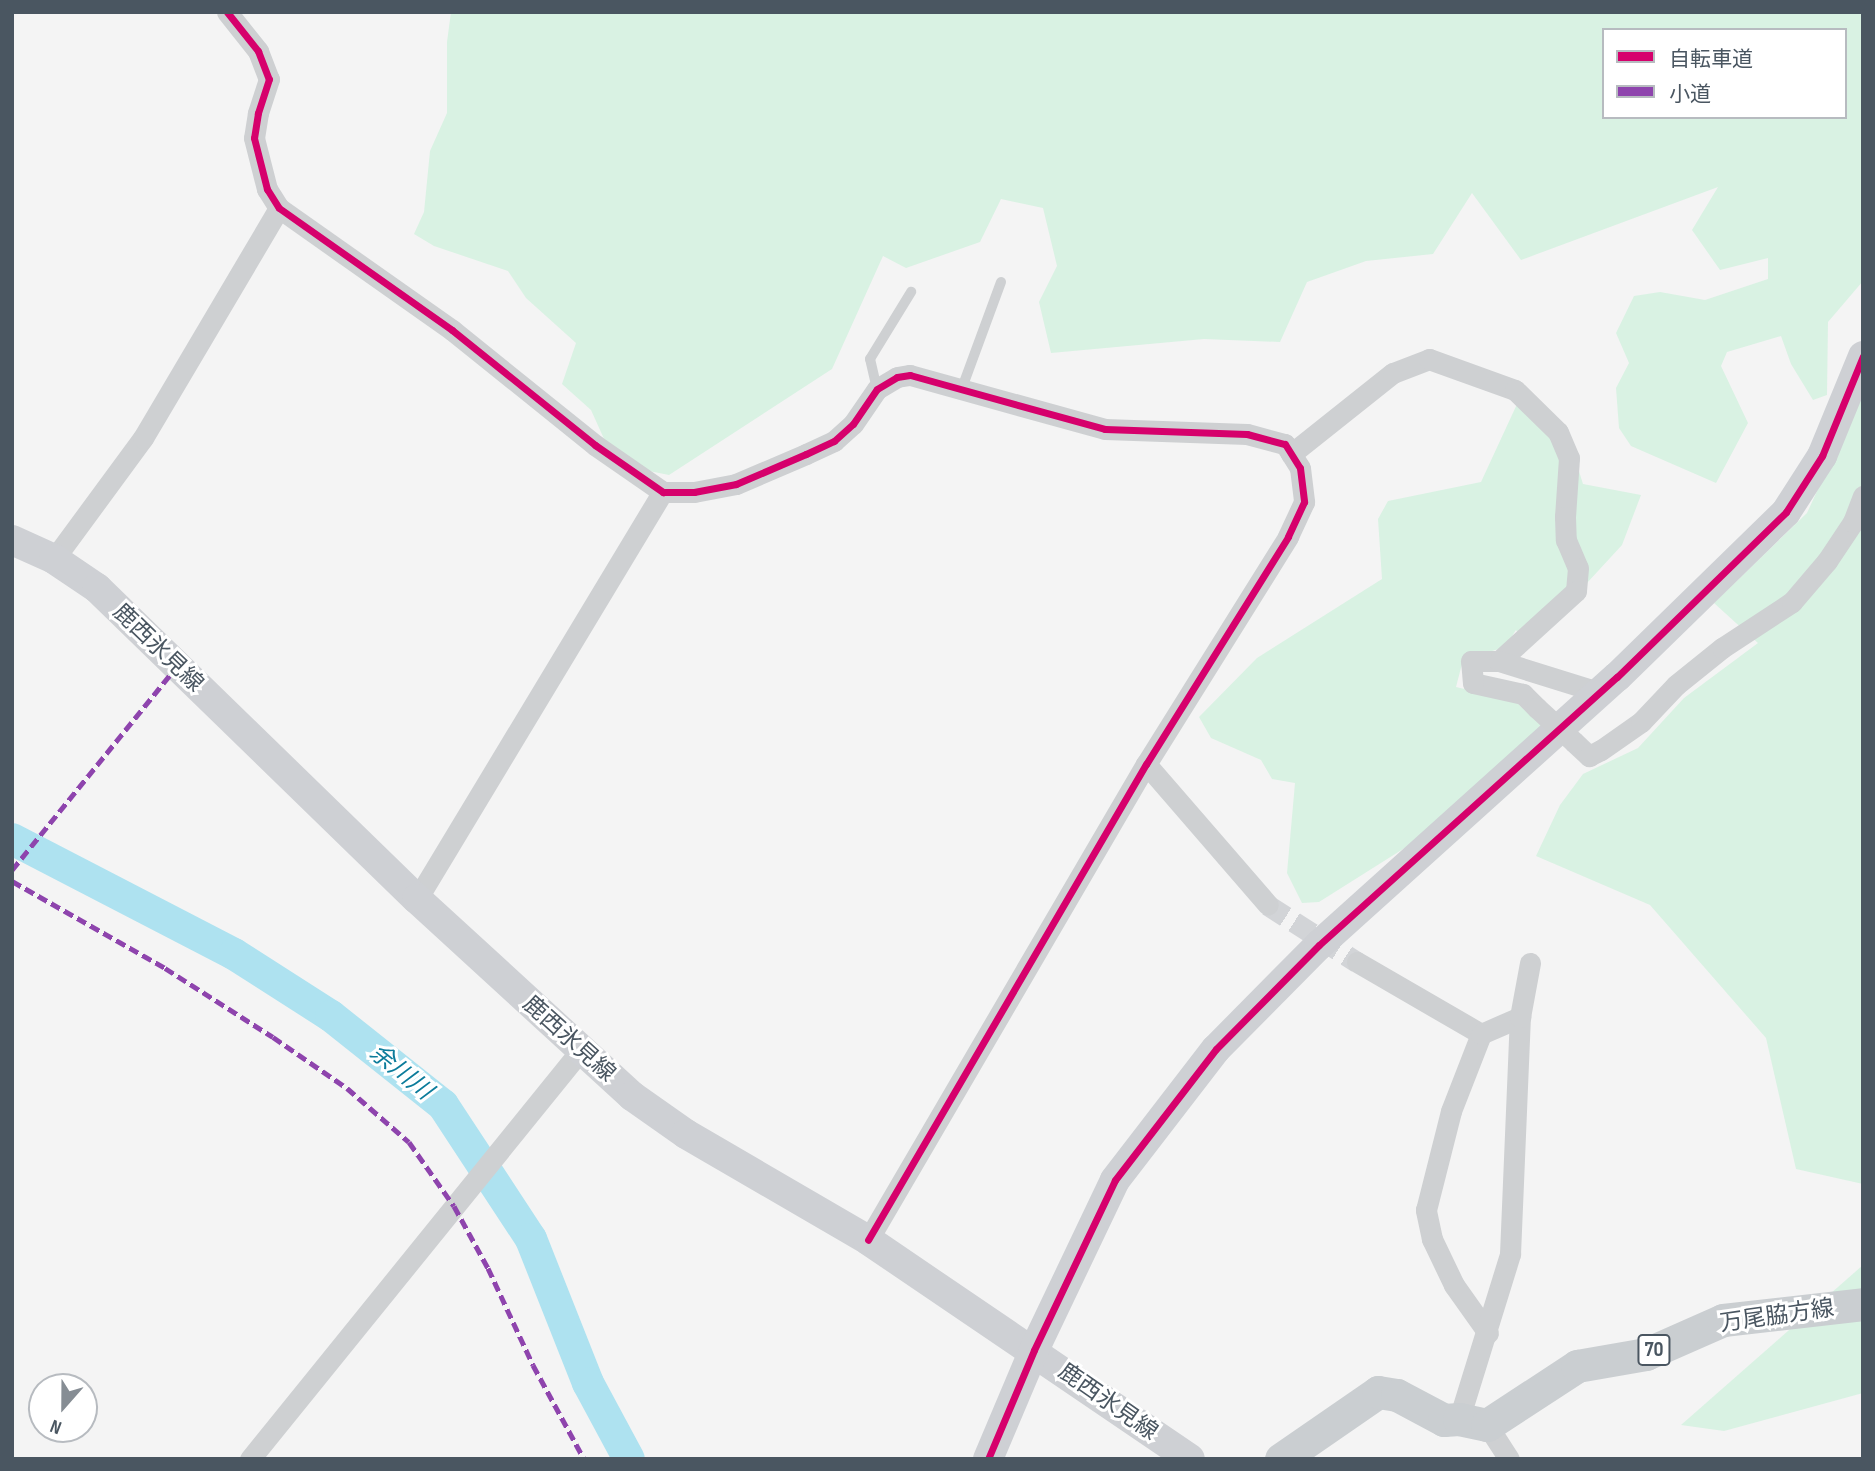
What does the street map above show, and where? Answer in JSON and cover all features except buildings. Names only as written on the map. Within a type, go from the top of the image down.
[{"type":"main road","points":[[988,1459],[1034,1350],[1115,1180],[1216,1049],[1319,945],[1598,692],[1618,677],[1787,512],[1822,456],[1863,356]]},
{"type":"main road","name":"鹿西氷見線","points":[[12,540],[54,559],[97,588],[417,899],[632,1096],[686,1134],[868,1240],[1034,1350],[1190,1459]]},
{"type":"main road","name":"万尾脇方線","points":[[1473,1422],[1577,1366],[1646,1354],[1723,1320],[1863,1304]]},
{"type":"main road","points":[[1281,1459],[1378,1392],[1397,1395],[1444,1420],[1473,1422]]},
{"type":"street","points":[[226,12],[258,51],[269,79],[258,113],[254,138],[267,189],[279,208],[452,330],[595,445],[663,492],[694,492],[736,484],[834,441],[853,424],[877,389],[897,377],[910,375],[1105,429],[1247,434],[1285,444],[1300,468],[1304,502],[1288,537],[1146,764],[868,1240]]},
{"type":"street","points":[[54,559],[144,438],[279,208]]},
{"type":"street","points":[[1291,454],[1393,373],[1429,359],[1515,390],[1558,432],[1569,458],[1566,540],[1578,568],[1576,592],[1499,661]]},
{"type":"street","points":[[417,899],[663,492]]},
{"type":"street","points":[[1598,692],[1499,661],[1471,661],[1474,683],[1523,694],[1589,756],[1641,722],[1676,685],[1722,648],[1792,602],[1827,561],[1853,522],[1863,496]]},
{"type":"street","points":[[1146,764],[1268,905]]},
{"type":"street","points":[[1357,962],[1481,1034]]},
{"type":"street","points":[[1509,1459],[1473,1422],[1488,1333],[1510,1254],[1520,1017],[1530,962]]},
{"type":"street","points":[[1488,1333],[1454,1285],[1432,1239],[1426,1210],[1451,1111],[1481,1034],[1520,1017]]},
{"type":"street","points":[[250,1459],[580,1051]]},
{"type":"lane","points":[[961,388],[1001,282]]},
{"type":"lane","points":[[877,389],[870,359],[911,292]]},
{"type":"green space","points":[[451,12],[1863,12],[1863,281],[1828,322],[1827,395],[1813,400],[1791,364],[1781,336],[1727,352],[1721,366],[1748,423],[1716,483],[1631,446],[1619,428],[1616,388],[1629,363],[1616,333],[1634,296],[1660,292],[1705,300],[1768,279],[1768,258],[1720,270],[1692,230],[1718,187],[1521,260],[1472,193],[1433,254],[1366,261],[1307,282],[1280,342],[1204,339],[1051,353],[1039,302],[1057,266],[1043,208],[1001,199],[980,242],[906,268],[883,256],[832,369],[669,475],[644,470],[605,441],[591,410],[562,384],[576,343],[526,298],[508,271],[434,246],[414,234],[424,212],[430,151],[447,113],[447,42]]},
{"type":"green space","points":[[1863,391],[1863,1184],[1796,1169],[1766,1038],[1650,905],[1536,856],[1560,805],[1583,774],[1638,748],[1684,698],[1758,643],[1714,603],[1807,513]]},
{"type":"green space","points":[[1518,402],[1577,465],[1583,484],[1641,495],[1622,545],[1528,647],[1516,630],[1505,647],[1463,660],[1456,687],[1515,701],[1542,726],[1411,844],[1319,902],[1302,903],[1287,873],[1295,783],[1272,779],[1261,760],[1211,738],[1199,717],[1257,658],[1382,579],[1378,519],[1388,501],[1481,482]]},
{"type":"green space","points":[[1863,1265],[1863,1393],[1724,1431],[1681,1425]]},
{"type":"waterway","name":"余川川","points":[[12,839],[234,954],[331,1016],[443,1105],[531,1239],[588,1383],[629,1459]]},
{"type":"tunnel","points":[[1268,905],[1357,962]]},
{"type":"marked path","points":[[12,870],[177,666]]},
{"type":"marked path","points":[[12,881],[165,968],[273,1037],[347,1088],[409,1142],[454,1206],[488,1268],[533,1365],[584,1459]]},
{"type":"cycle path","points":[[227,12],[258,51],[269,79],[258,113],[254,138],[267,189],[279,208],[452,330],[595,445],[663,492],[694,492],[736,484],[834,441],[853,424],[877,389],[897,377],[910,375],[1105,429],[1247,434],[1285,444],[1300,468],[1304,502],[1288,537],[1146,764],[868,1240]]},
{"type":"cycle path","points":[[988,1459],[1034,1350],[1115,1180],[1216,1049],[1319,945],[1617,677],[1786,512],[1822,456],[1863,356]]}]
